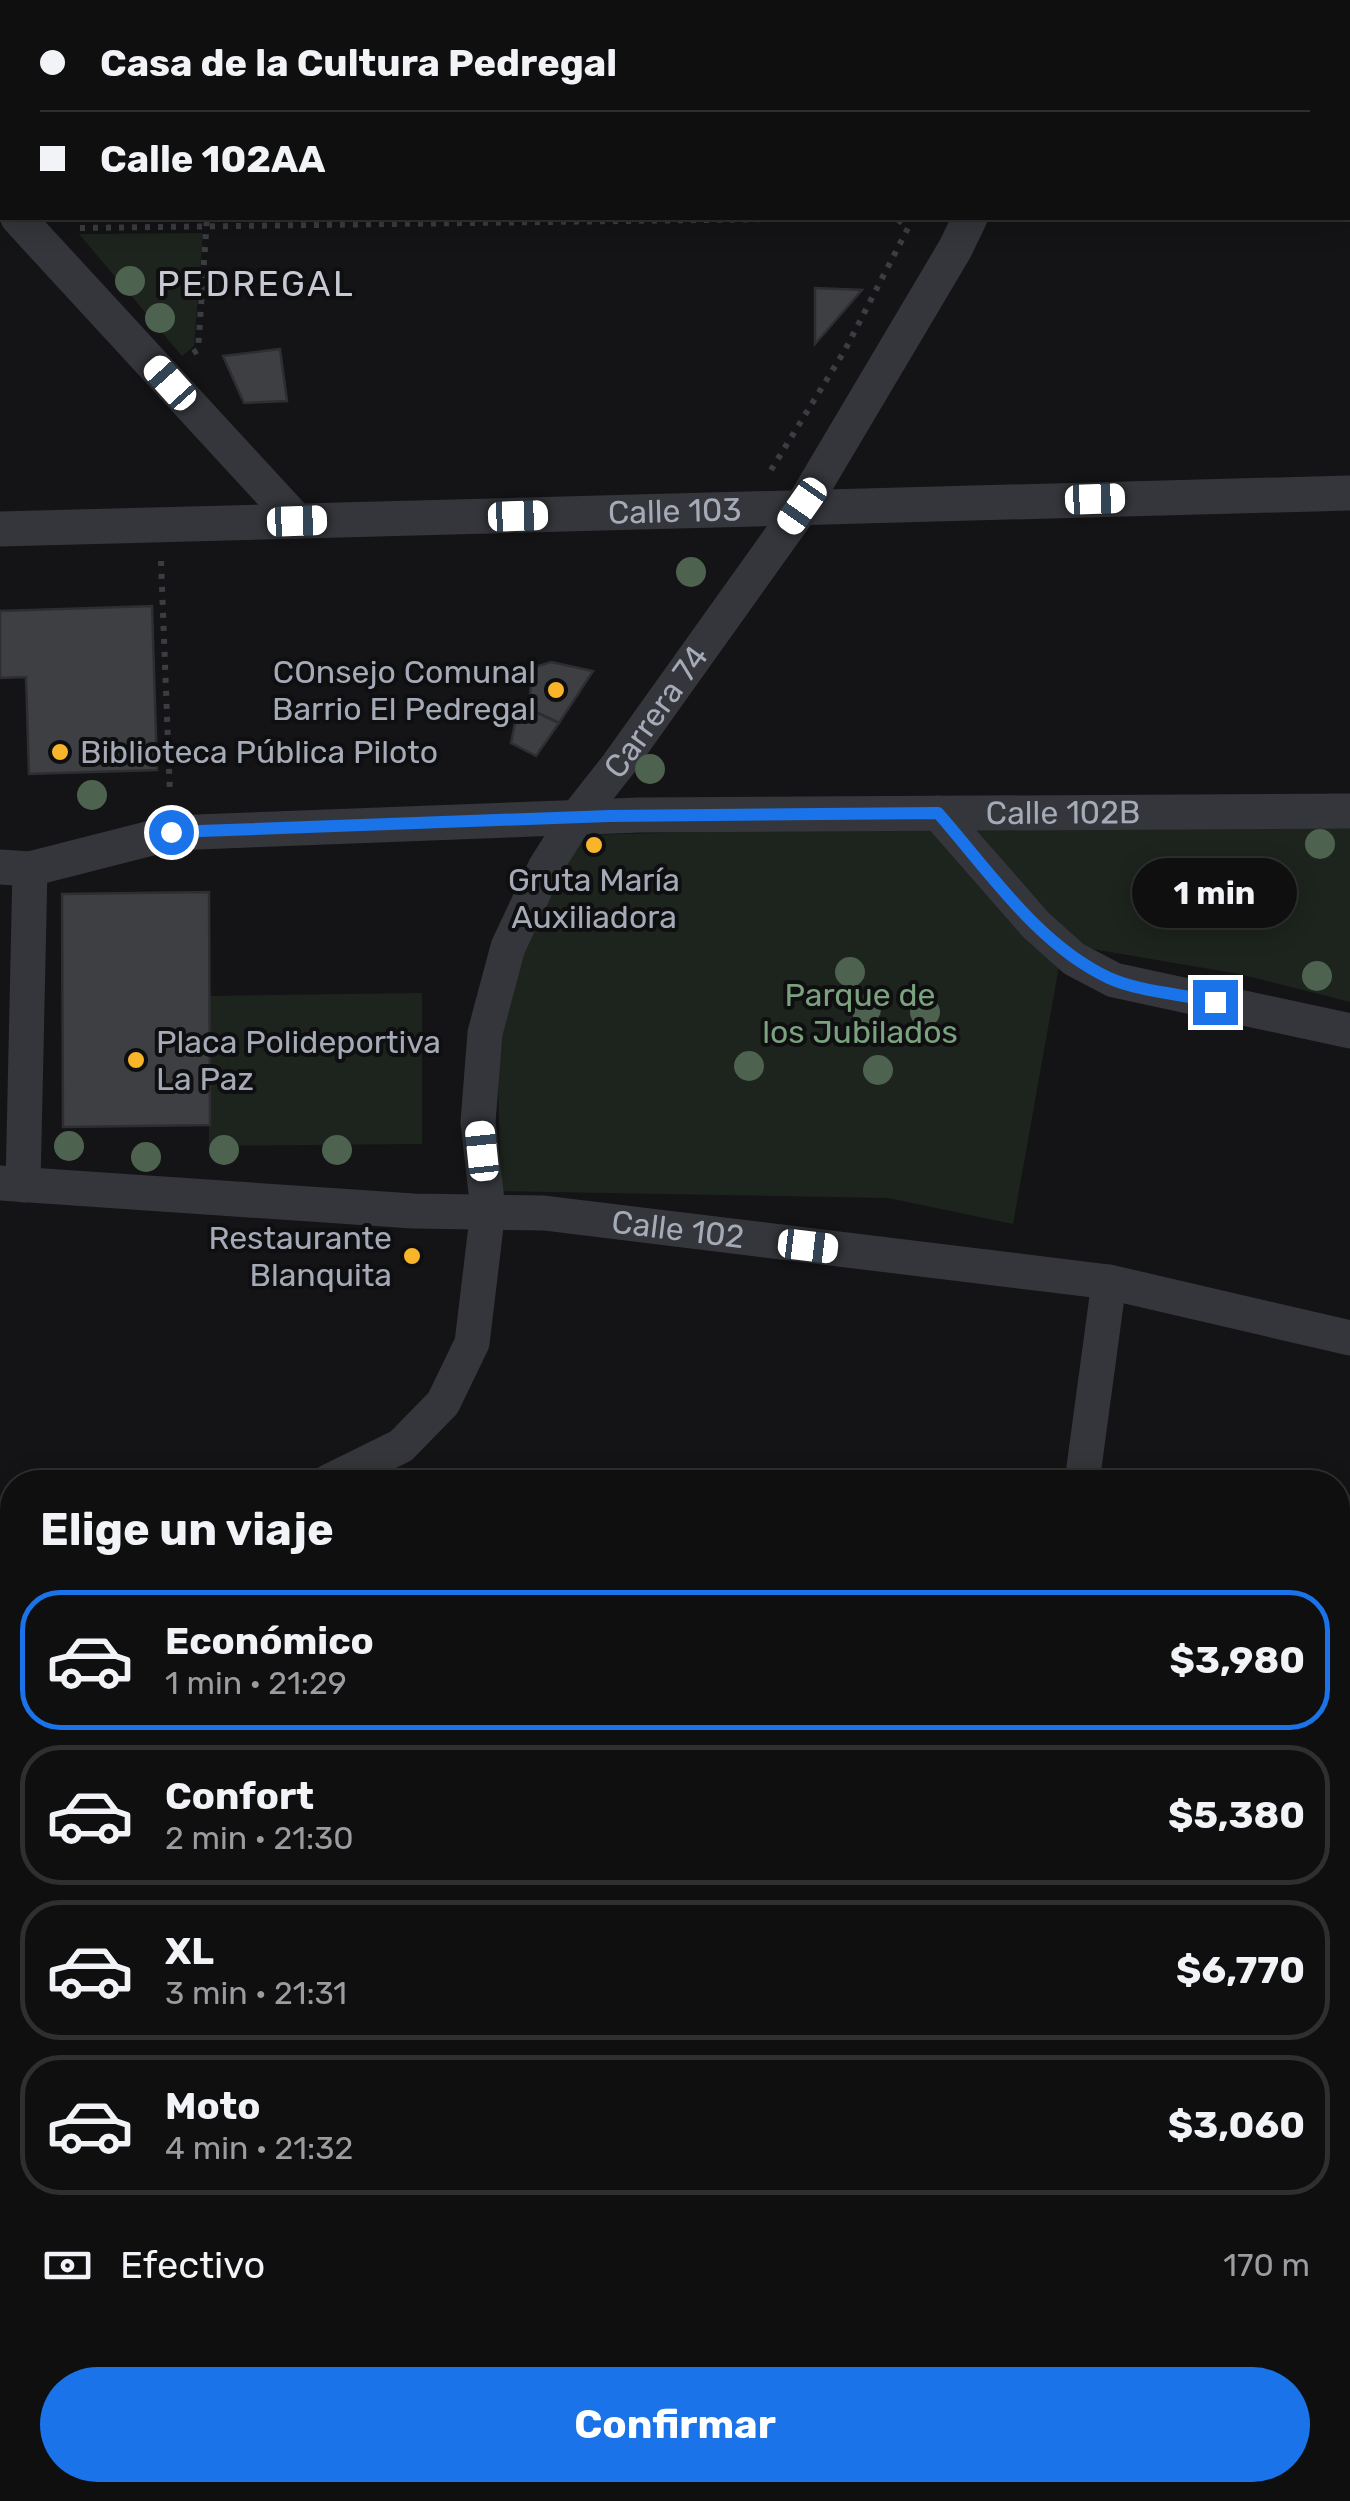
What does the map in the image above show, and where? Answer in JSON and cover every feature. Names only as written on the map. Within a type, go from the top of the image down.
[{"type":"street","points":[[20,220],[297,521]]},
{"type":"street","name":"Carrera 74","points":[[352,1470],[401,1446],[443,1403],[472,1343],[488,1210],[478,1122],[485,1033],[508,947],[546,866],[577,816],[618,765],[802,506],[969,220]]},
{"type":"street","name":"Calle 103","points":[[0,529],[1350,492]]},
{"type":"street","name":"Calle 102B","points":[[15,868],[171,832],[577,816],[1350,811]]},
{"type":"street","points":[[938,813],[1036,925],[1074,959],[1114,980],[1350,1030]]},
{"type":"street","points":[[12,1184],[15,868]]},
{"type":"street","name":"Calle 102","points":[[12,1184],[414,1211],[488,1210],[563,1216],[1109,1282],[1350,1338]]},
{"type":"street","points":[[1084,1470],[1109,1282]]},
{"type":"path","points":[[190,356],[198,350],[207,220]]},
{"type":"path","points":[[67,228],[728,220]]},
{"type":"path","points":[[765,480],[845,350],[908,228],[898,220]]},
{"type":"path","points":[[159,525],[171,832]]},
{"type":"green space","points":[[203,233],[194,346],[182,356],[79,234]]},
{"type":"green space","name":"Parque de los Jubilados","points":[[1350,822],[1350,1002],[1239,974],[1063,944],[1013,1224],[888,1198],[501,1191],[497,1053],[504,982],[582,835],[1031,824]]},
{"type":"green space","points":[[422,993],[422,1144],[209,1146],[209,996]]},
{"type":"building","points":[[815,288],[862,290],[815,344]]},
{"type":"building","points":[[280,349],[287,401],[244,403],[223,356]]},
{"type":"building","points":[[152,606],[157,770],[29,774],[26,677],[0,678],[0,611]]},
{"type":"building","name":"COnsejo Comunal Barrio El Pedregal","points":[[551,662],[593,671],[559,723],[529,709],[532,668]]},
{"type":"building","points":[[529,709],[559,723],[536,756],[511,743],[517,713]]},
{"type":"building","name":"Placa Polideportiva La Paz","points":[[209,892],[210,1125],[63,1127],[62,894]]},
{"type":"place","name":"COnsejo Comunal Barrio El Pedregal","points":[[556,690]]},
{"type":"place","name":"Biblioteca Pública Piloto","points":[[60,752]]},
{"type":"place","name":"Gruta María Auxiliadora","points":[[594,845]]},
{"type":"place","name":"Placa Polideportiva La Paz","points":[[136,1060]]},
{"type":"place","name":"Restaurante Blanquita","points":[[412,1256]]},
{"type":"district","name":"PEDREGAL","points":[[256,284]]},
{"type":"route","points":[[171,832],[609,816],[938,813],[1036,925],[1074,959],[1114,980],[1215,1002]]}]
